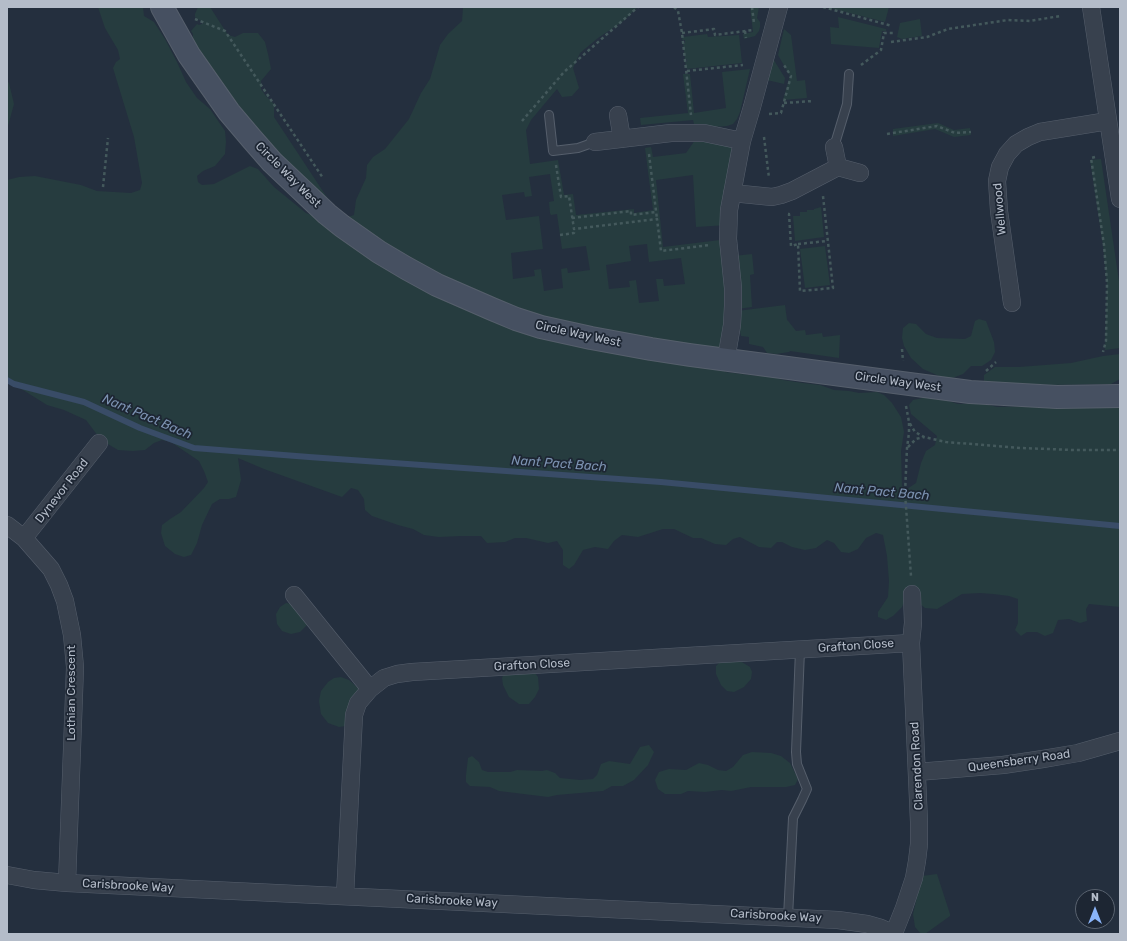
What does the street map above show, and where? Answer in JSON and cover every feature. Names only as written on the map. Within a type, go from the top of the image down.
[{"type":"street","name":"Circle Way West","points":[[162,7],[189,55],[229,112],[289,179],[327,214],[379,252],[437,285],[510,316],[541,327],[651,349],[915,386],[970,392],[1056,397],[1120,396]]},
{"type":"street","points":[[726,360],[732,325],[733,294],[728,243],[728,225],[732,193],[742,141],[779,7]]},
{"type":"street","points":[[1091,7],[1120,199]]},
{"type":"street","points":[[618,115],[622,139]]},
{"type":"street","name":"Wellwood","points":[[1012,303],[999,211],[997,181],[1000,167],[1006,154],[1016,144],[1040,132],[1108,121]]},
{"type":"street","points":[[596,142],[671,133],[704,133],[742,141]]},
{"type":"street","points":[[834,147],[838,167]]},
{"type":"street","points":[[732,193],[772,197],[792,191],[838,167],[860,173]]},
{"type":"street","name":"Dynevor Road","points":[[24,538],[99,443]]},
{"type":"street","name":"Lothian Crescent","points":[[7,525],[24,538],[51,569],[60,585],[67,609],[72,635],[75,667],[67,883]]},
{"type":"street","name":"Clarendon Road","points":[[894,934],[910,893],[917,861],[919,822],[910,643],[913,623],[912,594]]},
{"type":"street","points":[[294,595],[370,689]]},
{"type":"street","name":"Grafton Close","points":[[345,896],[354,715],[358,703],[370,689],[384,678],[412,672],[910,643]]},
{"type":"street","name":"Queensberry Road","points":[[917,772],[997,765],[1043,759],[1078,753],[1120,741]]},
{"type":"street","name":"Carisbrooke Way","points":[[7,875],[34,880],[67,883],[853,921],[881,928],[894,934]]},
{"type":"lane","points":[[834,147],[847,104],[849,74]]},
{"type":"lane","points":[[549,115],[553,151],[578,148],[596,142]]},
{"type":"lane","points":[[788,917],[793,818],[807,789],[797,764],[796,752],[800,650]]},
{"type":"path","points":[[522,121],[564,72],[638,7]]},
{"type":"path","points":[[674,7],[678,11],[682,33],[692,116]]},
{"type":"path","points":[[682,33],[714,29],[715,35],[755,30],[752,7]]},
{"type":"path","points":[[823,7],[892,26]]},
{"type":"path","points":[[891,42],[926,37],[948,29],[986,23],[1008,20],[1030,21],[1060,16]]},
{"type":"path","points":[[191,18],[225,31],[325,182]]},
{"type":"path","points":[[745,31],[746,38]]},
{"type":"path","points":[[849,74],[881,50],[884,33],[893,33]]},
{"type":"path","points":[[768,114],[781,113],[791,76],[769,43]]},
{"type":"path","points":[[687,71],[746,64]]},
{"type":"path","points":[[784,103],[813,101]]},
{"type":"path","points":[[887,134],[937,126],[955,133],[971,132]]},
{"type":"path","points":[[763,130],[772,197],[772,215],[789,214],[791,246],[827,241]]},
{"type":"path","points":[[103,187],[108,138]]},
{"type":"path","points":[[553,151],[561,197],[569,196],[574,229],[574,233],[560,235]]},
{"type":"path","points":[[1103,352],[1106,341],[1107,283],[1104,245],[1091,158],[1113,154]]},
{"type":"path","points":[[650,160],[661,251],[728,243]]},
{"type":"path","points":[[798,244],[800,291],[833,288],[821,176]]},
{"type":"path","points":[[572,218],[631,211],[632,215],[656,212]]},
{"type":"path","points":[[574,229],[657,219]]},
{"type":"path","points":[[902,349],[903,367]]},
{"type":"path","points":[[906,404],[909,433],[905,493],[912,594]]},
{"type":"path","points":[[909,422],[915,432],[924,437],[946,442],[1021,448],[1120,450]]},
{"type":"path","points":[[907,448],[916,439],[924,437]]},
{"type":"green space","points":[[98,7],[143,7],[144,16],[154,22],[165,39],[186,82],[197,98],[210,109],[225,131],[225,154],[215,166],[203,171],[197,176],[198,182],[202,185],[214,184],[250,166],[258,169],[274,187],[306,213],[321,219],[326,224],[354,215],[356,200],[366,178],[367,165],[373,157],[385,149],[409,119],[421,93],[430,79],[440,45],[448,34],[462,21],[463,7],[638,7],[622,22],[598,38],[580,53],[573,68],[579,88],[572,96],[562,97],[557,89],[531,120],[526,130],[530,164],[558,160],[564,195],[573,194],[576,215],[634,209],[634,213],[653,210],[645,148],[651,147],[653,157],[686,153],[700,133],[742,141],[728,225],[696,227],[693,175],[656,180],[663,247],[728,239],[725,372],[770,376],[783,380],[820,385],[834,390],[859,393],[877,392],[884,395],[892,403],[901,417],[904,432],[901,451],[902,486],[907,489],[916,483],[926,451],[935,445],[937,436],[911,414],[909,405],[913,400],[938,398],[958,404],[981,403],[997,407],[1034,406],[1047,408],[1059,405],[1120,407],[1120,607],[1089,604],[1086,609],[1087,621],[1080,623],[1069,619],[1058,620],[1053,633],[1045,636],[1037,632],[1027,632],[1021,636],[1015,630],[1018,623],[1018,599],[993,594],[962,594],[937,609],[925,608],[908,594],[902,607],[893,616],[886,620],[878,617],[878,612],[888,597],[889,581],[887,556],[883,535],[876,533],[866,538],[858,549],[849,553],[841,552],[834,543],[827,540],[816,548],[805,550],[792,547],[782,542],[777,542],[771,548],[759,547],[740,537],[733,539],[726,545],[715,544],[701,538],[693,538],[674,529],[663,529],[638,537],[622,535],[614,541],[608,549],[595,547],[583,550],[574,565],[569,569],[563,565],[563,550],[557,541],[548,543],[526,538],[515,538],[505,542],[487,543],[481,536],[439,537],[424,535],[413,529],[372,516],[365,510],[364,499],[358,490],[351,488],[342,497],[238,458],[241,480],[236,497],[220,499],[212,504],[202,525],[197,543],[191,555],[184,557],[175,554],[165,546],[161,533],[162,525],[181,512],[208,482],[199,461],[171,442],[162,440],[154,443],[145,450],[118,450],[101,440],[86,420],[64,410],[47,405],[7,380],[7,180],[19,177],[35,176],[81,185],[97,191],[131,193],[140,190],[142,183],[134,137],[113,68],[116,62],[120,59],[118,50],[105,28]],"holes":[[[550,174],[554,201],[549,202],[550,213],[551,215],[557,214],[562,249],[586,246],[590,270],[568,273],[567,268],[561,269],[563,288],[544,291],[541,269],[534,270],[535,276],[513,279],[511,253],[543,249],[539,216],[506,220],[502,195],[524,192],[525,197],[532,196],[529,177]],[[647,244],[649,262],[681,258],[685,284],[664,286],[663,279],[656,279],[659,301],[639,303],[636,280],[629,281],[630,287],[609,289],[606,265],[631,261],[629,246]]]},
{"type":"green space","points":[[198,7],[210,7],[228,35],[235,37],[243,33],[258,33],[265,42],[271,69],[261,81],[261,89],[274,104],[274,117],[332,205],[286,161],[246,116],[216,76],[193,42],[193,34],[191,31],[197,24],[199,25],[204,23],[195,17]]},
{"type":"green space","points":[[750,7],[759,7],[757,18],[760,22],[760,27],[755,36],[744,39],[743,34],[753,32]]},
{"type":"green space","points":[[826,7],[889,7],[885,22]]},
{"type":"green space","points":[[838,17],[886,29],[886,31],[882,31],[879,48],[831,44],[830,27],[839,28]]},
{"type":"green space","points":[[920,19],[922,36],[902,39],[897,37],[900,23]]},
{"type":"green space","points":[[784,29],[791,35],[797,81],[805,80],[807,98],[783,100],[790,76],[778,55]]},
{"type":"green space","points":[[707,34],[708,37],[739,35],[742,63],[687,69],[685,62],[687,62],[687,59],[685,59],[683,43],[685,43],[685,40],[682,40],[683,37]]},
{"type":"green space","points":[[772,57],[785,78],[784,84],[767,80]]},
{"type":"green space","points":[[750,69],[740,112],[733,124],[712,127],[694,124],[693,120],[641,125],[640,118],[688,113],[683,74],[690,74],[694,113],[726,108],[722,72]]},
{"type":"green space","points":[[7,81],[9,83],[14,104],[7,127]]},
{"type":"green space","points":[[938,123],[954,130],[970,128],[971,135],[954,137],[935,129],[893,136],[893,129]]},
{"type":"green space","points":[[1101,159],[1120,288],[1120,348],[1105,350],[1107,285],[1103,245],[1090,160]]},
{"type":"green space","points":[[821,207],[824,237],[795,241],[793,216],[800,216],[800,212],[807,212],[807,210],[814,210]]},
{"type":"green space","points":[[825,246],[830,285],[805,288],[800,249]]},
{"type":"green space","points":[[752,254],[754,274],[750,275],[752,307],[737,309],[733,256]]},
{"type":"green space","points":[[785,305],[787,320],[796,331],[805,330],[806,335],[822,333],[823,337],[840,335],[839,358],[790,351],[776,354],[767,353],[763,347],[749,344],[749,337],[741,336],[737,311]]},
{"type":"green space","points":[[979,319],[986,321],[994,342],[995,352],[991,360],[982,366],[971,366],[963,374],[950,379],[923,369],[911,358],[904,346],[902,338],[903,328],[909,323],[916,324],[926,334],[937,338],[965,339],[971,336],[975,321]]},
{"type":"green space","points":[[1120,354],[1120,379],[1111,384],[1050,385],[984,382],[984,375],[995,367],[1019,367],[1071,363]]},
{"type":"green space","points":[[286,603],[298,605],[308,624],[300,632],[291,634],[282,631],[277,624],[276,614],[280,607]]},
{"type":"green space","points":[[722,660],[740,661],[750,667],[752,672],[751,679],[744,687],[734,692],[727,691],[721,685],[716,674],[716,666]]},
{"type":"green space","points":[[506,669],[532,669],[538,677],[539,689],[529,704],[519,704],[509,697],[503,685],[502,678]]},
{"type":"green space","points":[[341,677],[349,680],[358,688],[363,700],[346,726],[339,727],[328,723],[321,714],[319,701],[321,691],[328,682],[334,678]]},
{"type":"green space","points":[[649,745],[654,752],[648,765],[634,780],[623,786],[612,786],[603,791],[548,797],[499,791],[490,787],[470,786],[466,782],[468,758],[472,756],[479,762],[482,770],[488,772],[547,770],[555,773],[560,778],[580,780],[593,779],[597,775],[601,764],[609,761],[630,764],[640,747]]},
{"type":"green space","points":[[752,752],[771,753],[781,756],[790,763],[798,779],[795,785],[786,787],[751,787],[731,791],[688,791],[681,794],[665,794],[658,789],[655,780],[659,772],[669,769],[686,770],[699,763],[708,765],[718,770],[726,771],[733,767],[743,755]]},
{"type":"green space","points":[[937,874],[950,916],[925,934],[921,934],[915,927],[913,914],[922,876]]},
{"type":"waterway","name":"Nant Pact Bach","points":[[7,380],[14,384],[84,402],[140,428],[194,448],[661,482],[1120,526]]}]
